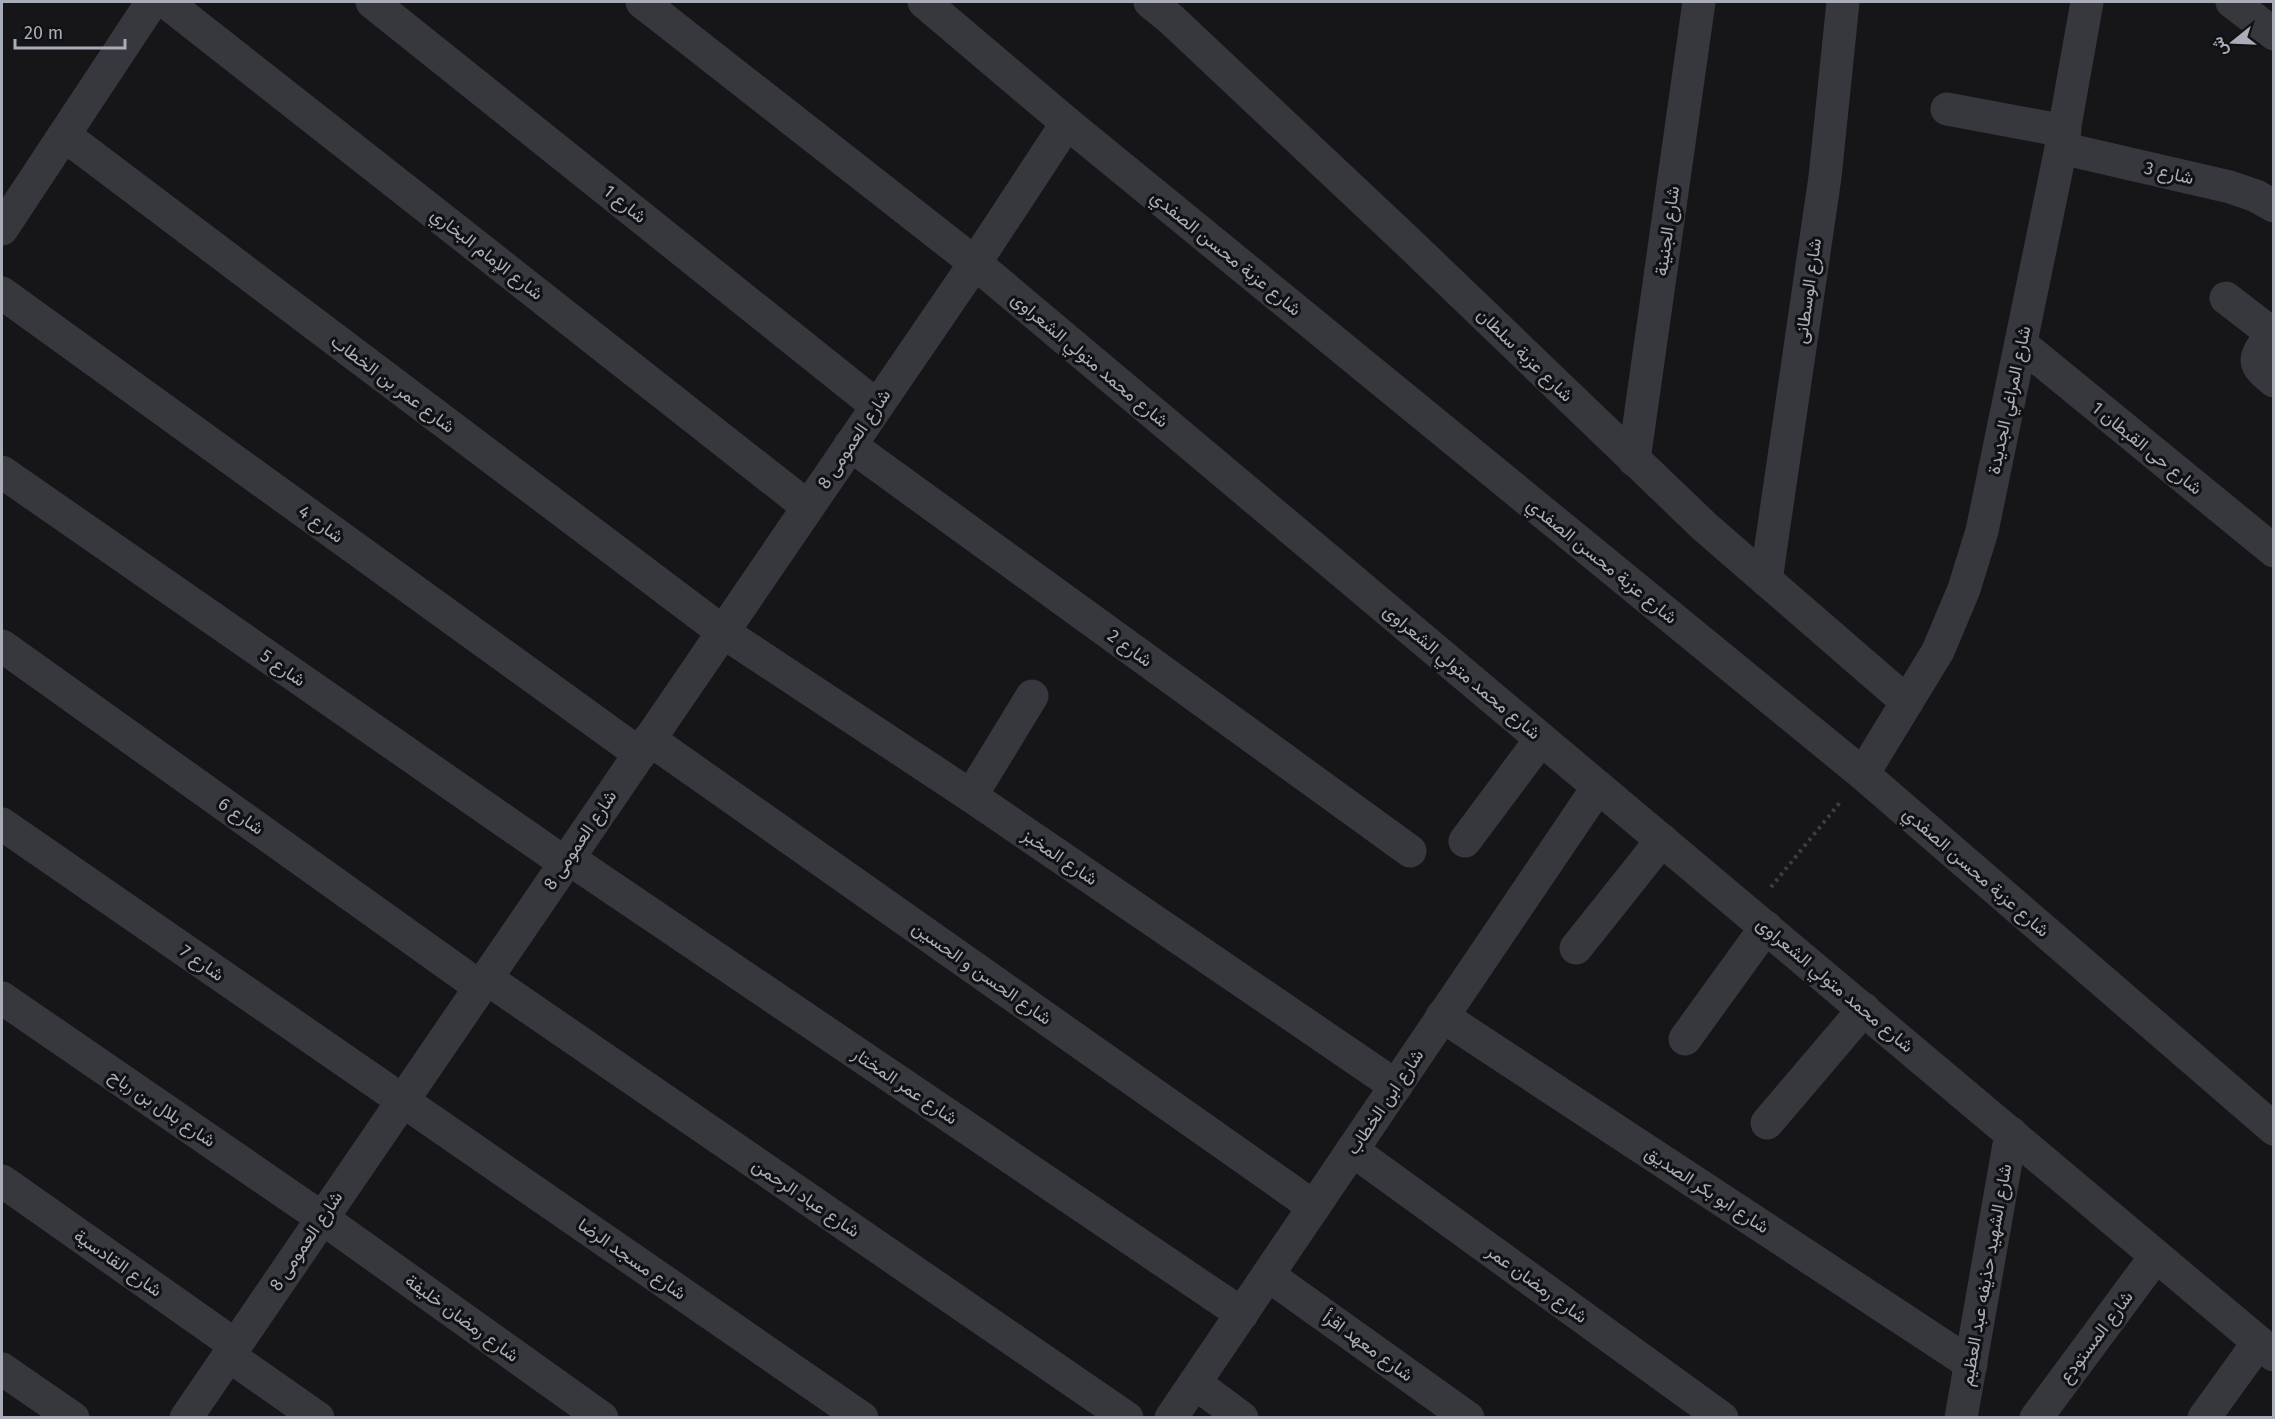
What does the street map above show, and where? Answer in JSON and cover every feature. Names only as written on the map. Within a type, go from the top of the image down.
[{"type":"street","points":[[2,226],[152,2]]},
{"type":"street","name":"شارع الإمام البخاري","points":[[166,2],[808,507]]},
{"type":"street","name":"شارع 1","points":[[372,2],[877,406]]},
{"type":"street","name":"شارع محمد متولي الشعراوى","points":[[642,2],[975,263],[2266,1349]]},
{"type":"street","name":"شارع عزبة محسن الصفدي","points":[[924,2],[1067,123],[1863,774],[2274,1129]]},
{"type":"street","name":"شارع عزبة سلطان","points":[[1150,2],[1172,20],[1407,241],[1705,527],[1907,702]]},
{"type":"street","name":"شارع الجنينة","points":[[1634,460],[1699,2]]},
{"type":"street","name":"شارع الوسطانى","points":[[1766,580],[1825,177],[1844,2]]},
{"type":"street","name":"شارع المراغي الجديدة","points":[[1863,774],[1938,651],[1964,589],[1982,531],[2063,140],[2087,2]]},
{"type":"street","points":[[2232,2],[2274,34]]},
{"type":"street","name":"شارع 3","points":[[1947,109],[2230,186],[2274,206]]},
{"type":"street","name":"شارع العمومى 8","points":[[186,1418],[975,263],[1067,123]]},
{"type":"street","name":"شارع عمر بن الخطاب","points":[[63,135],[723,632]]},
{"type":"street","name":"شارع 4","points":[[2,293],[645,746]]},
{"type":"street","points":[[2226,298],[2266,330],[2268,338],[2256,356],[2256,362],[2260,369],[2274,381]]},
{"type":"street","name":"شارع حى القبطان 1","points":[[2021,344],[2274,551]]},
{"type":"street","name":"شارع 2","points":[[850,445],[1410,851]]},
{"type":"street","name":"شارع 5","points":[[2,472],[567,860]]},
{"type":"street","name":"شارع المخبز","points":[[723,632],[971,796],[1396,1086]]},
{"type":"street","name":"شارع 6","points":[[2,646],[483,982]]},
{"type":"street","points":[[971,796],[1032,696]]},
{"type":"street","points":[[1466,841],[1541,739]]},
{"type":"street","name":"شارع الحسن و الحسين","points":[[645,746],[1314,1207]]},
{"type":"street","name":"شارع ابن الخطاب","points":[[1172,1418],[1598,787]]},
{"type":"street","name":"شارع 7","points":[[2,825],[402,1101]]},
{"type":"street","points":[[1576,948],[1662,840]]},
{"type":"street","name":"شارع عمر المختار","points":[[567,860],[1242,1314]]},
{"type":"street","points":[[1685,1040],[1758,921]]},
{"type":"street","name":"شارع عباد الرحمن","points":[[483,982],[1127,1418]]},
{"type":"street","name":"شارع بلال بن رباح","points":[[2,998],[322,1218]]},
{"type":"street","points":[[1767,1123],[1864,1009]]},
{"type":"street","name":"شارع ابو بكر الصديق","points":[[1442,1016],[1971,1364]]},
{"type":"street","name":"شارع مسجد الرضا","points":[[402,1101],[862,1418]]},
{"type":"street","name":"شارع الشهيد حذيفه عبد العظيم","points":[[1961,1418],[2012,1133]]},
{"type":"street","name":"شارع رمضان عمر","points":[[1352,1150],[1722,1418]]},
{"type":"street","name":"شارع القادسية","points":[[2,1181],[232,1350],[318,1418]]},
{"type":"street","name":"شارع رمضان خليفة","points":[[322,1218],[602,1418]]},
{"type":"street","name":"شارع المستودع","points":[[2036,1418],[2156,1256]]},
{"type":"street","name":"شارع معهد اقرأ","points":[[1268,1275],[1468,1418]]},
{"type":"street","points":[[2204,1418],[2266,1349]]},
{"type":"street","points":[[2,1369],[72,1418]]},
{"type":"street","points":[[1195,1383],[1242,1418]]},
{"type":"path","points":[[1758,921],[1863,774]]}]
